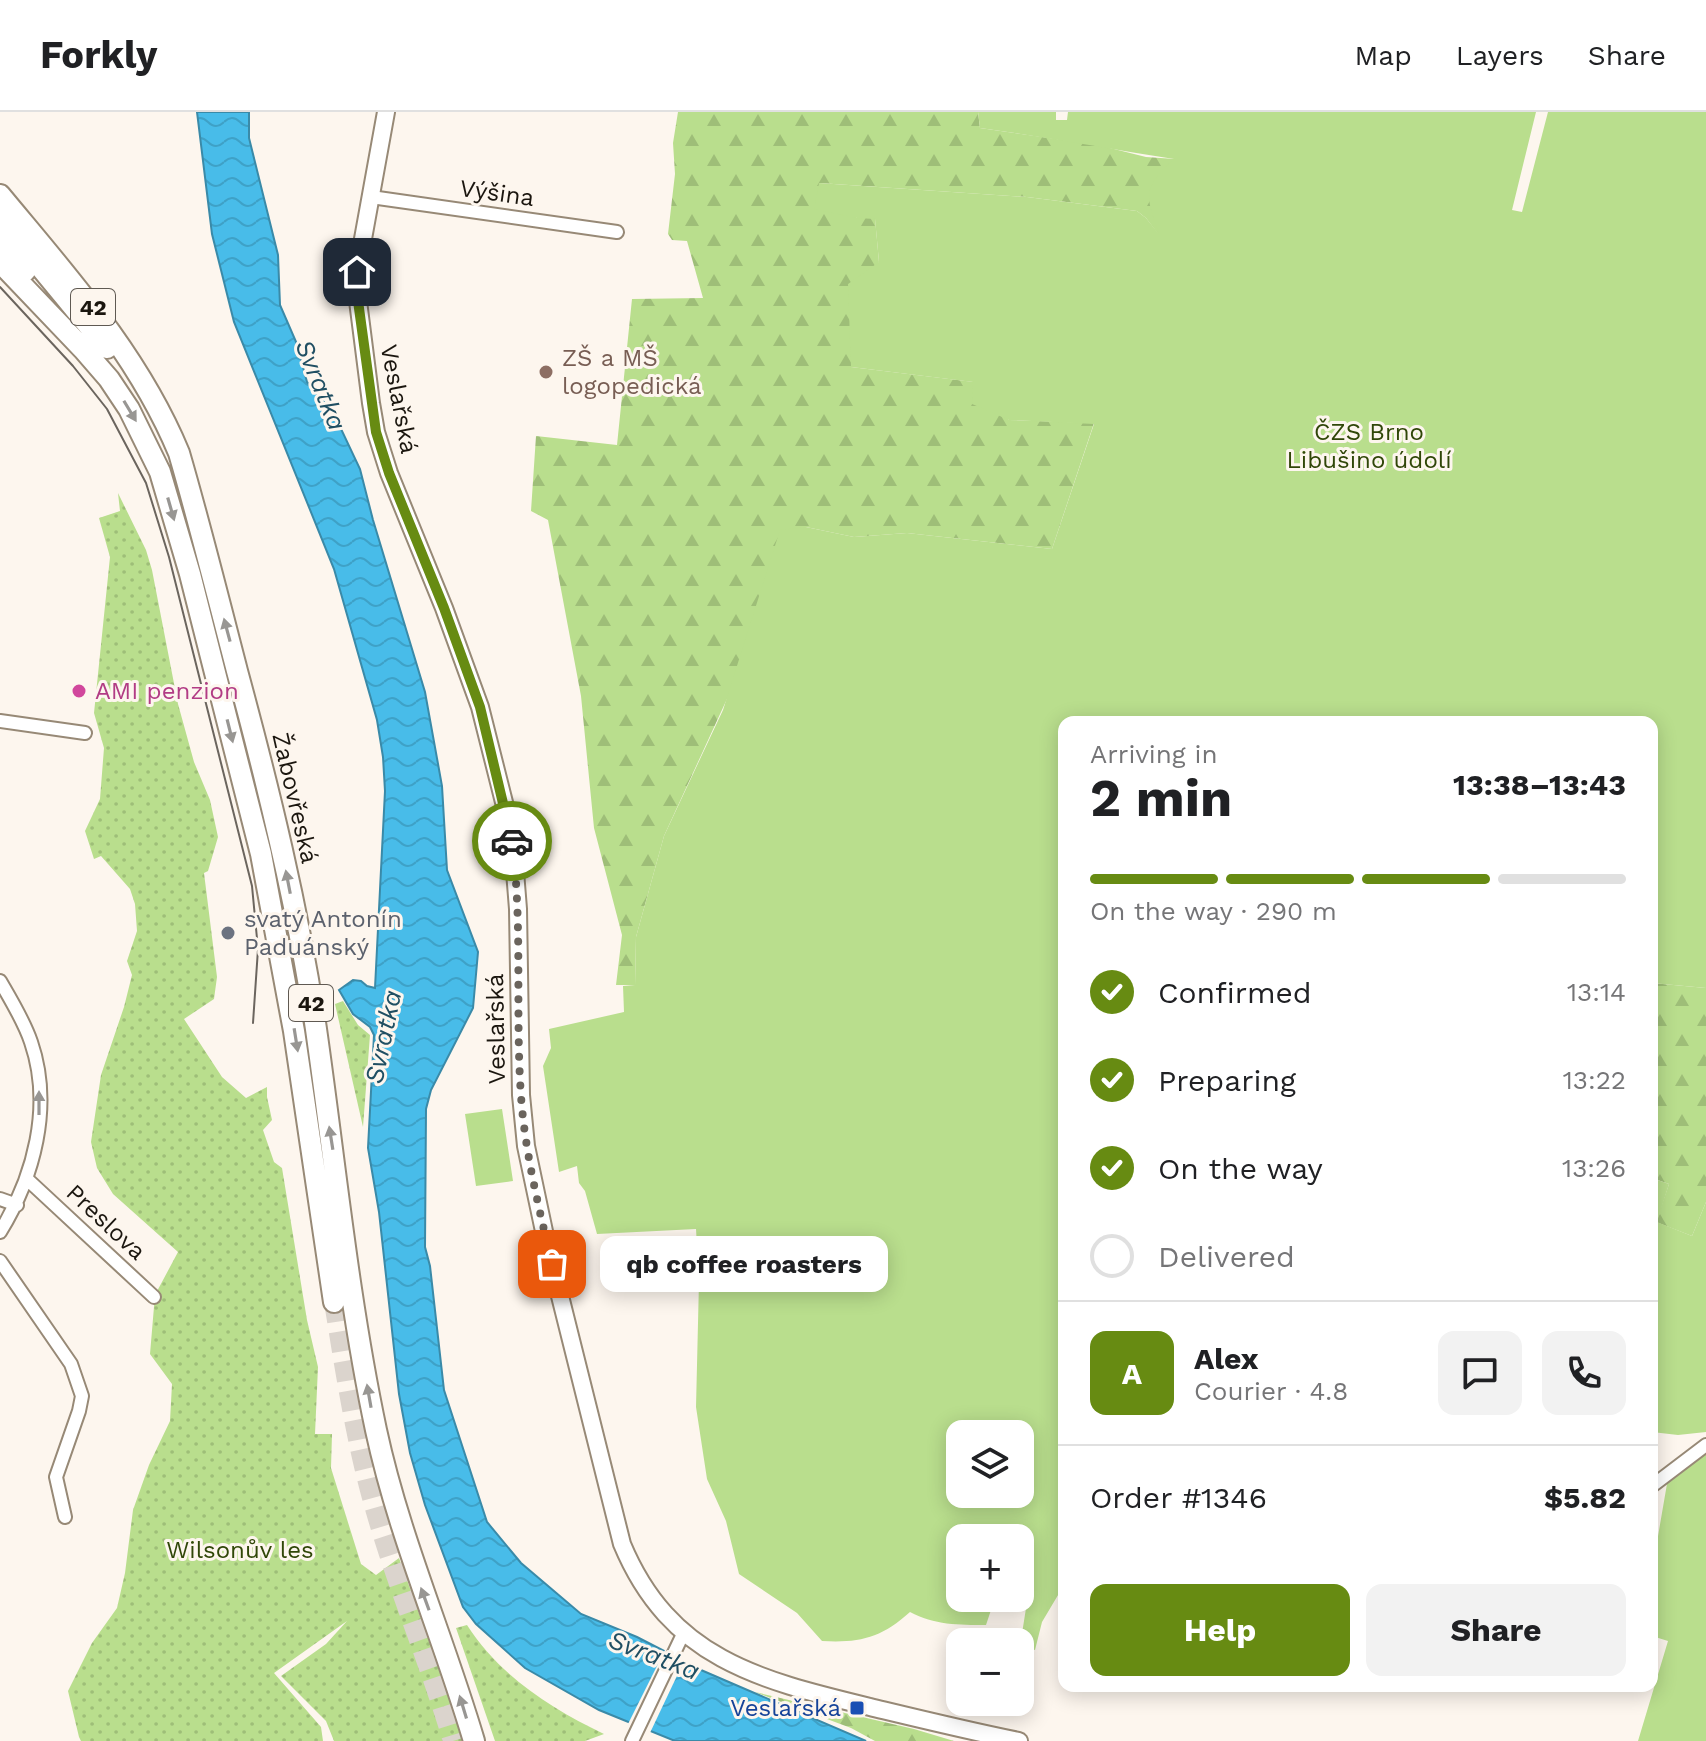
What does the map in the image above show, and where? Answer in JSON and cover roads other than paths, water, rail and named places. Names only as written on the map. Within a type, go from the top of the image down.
[{"type":"highway","name":"Žabovřeská","points":[[0,195],[93,307],[121,346],[170,431],[193,500],[281,845],[316,1028],[369,1394],[386,1472],[411,1560],[474,1741]]},
{"type":"highway","name":"42","points":[[0,218],[122,365],[170,431]]},
{"type":"highway","name":"42","points":[[0,241],[71,325],[83,349]]},
{"type":"highway","name":"Žabovřeská","points":[[0,262],[83,349],[129,409],[160,472],[190,574],[254,827],[277,933],[334,1302]]},
{"type":"street","name":"Veslařská","points":[[386,112],[357,272],[358,301],[376,432],[480,707],[512,834],[518,909],[521,1095],[534,1187],[622,1544],[638,1579],[667,1616],[715,1655],[756,1676],[794,1689],[1019,1741]]},
{"type":"street","name":"Výšina","points":[[371,197],[617,232]]},
{"type":"street","points":[[0,721],[85,733]]},
{"type":"street","points":[[0,981],[31,1040],[39,1074],[40,1111],[28,1180],[0,1232]]},
{"type":"street","name":"Preslova","points":[[28,1180],[154,1297]]},
{"type":"street","points":[[0,1199],[17,1205]]},
{"type":"street","points":[[0,1261],[71,1364],[80,1388],[79,1411],[56,1477],[65,1517]]},
{"type":"street","points":[[1658,1481],[1706,1445]]},
{"type":"street","points":[[634,1737],[684,1632]]},
{"type":"water","name":"Svratka","points":[[197,112],[249,112],[249,138],[278,255],[280,305],[297,344],[307,382],[334,414],[360,469],[425,692],[442,786],[447,870],[478,952],[473,1008],[431,1090],[426,1109],[425,1247],[430,1266],[444,1390],[487,1522],[521,1563],[581,1614],[866,1741],[675,1741],[599,1710],[525,1668],[476,1624],[463,1607],[425,1505],[410,1453],[399,1394],[379,1212],[368,1148],[374,1035],[370,1027],[353,1014],[339,990],[353,980],[375,988],[385,791],[377,720],[334,569],[234,322],[212,234]]},
{"type":"tunnel","points":[[334,1302],[371,1495],[453,1741]]},
{"type":"tram line","points":[[0,287],[73,366],[107,409],[146,483],[169,557],[252,886],[258,949],[253,1023]]},
{"type":"place","name":"ZŠ a MŠ logopedická","points":[[546,372]]},
{"type":"place","name":"AMI penzion","points":[[79,691]]},
{"type":"place","name":"svatý Antonín Paduánský","points":[[228,933]]},
{"type":"place","name":"qb coffee roasters","points":[[552,1264]]},
{"type":"place","name":"Veslařská","points":[[857,1708]]},
{"type":"park label","name":"ČZS Brno Libušino údolí","points":[[1369,446]]},
{"type":"park label","name":"Wilsonův les","points":[[240,1550]]}]
